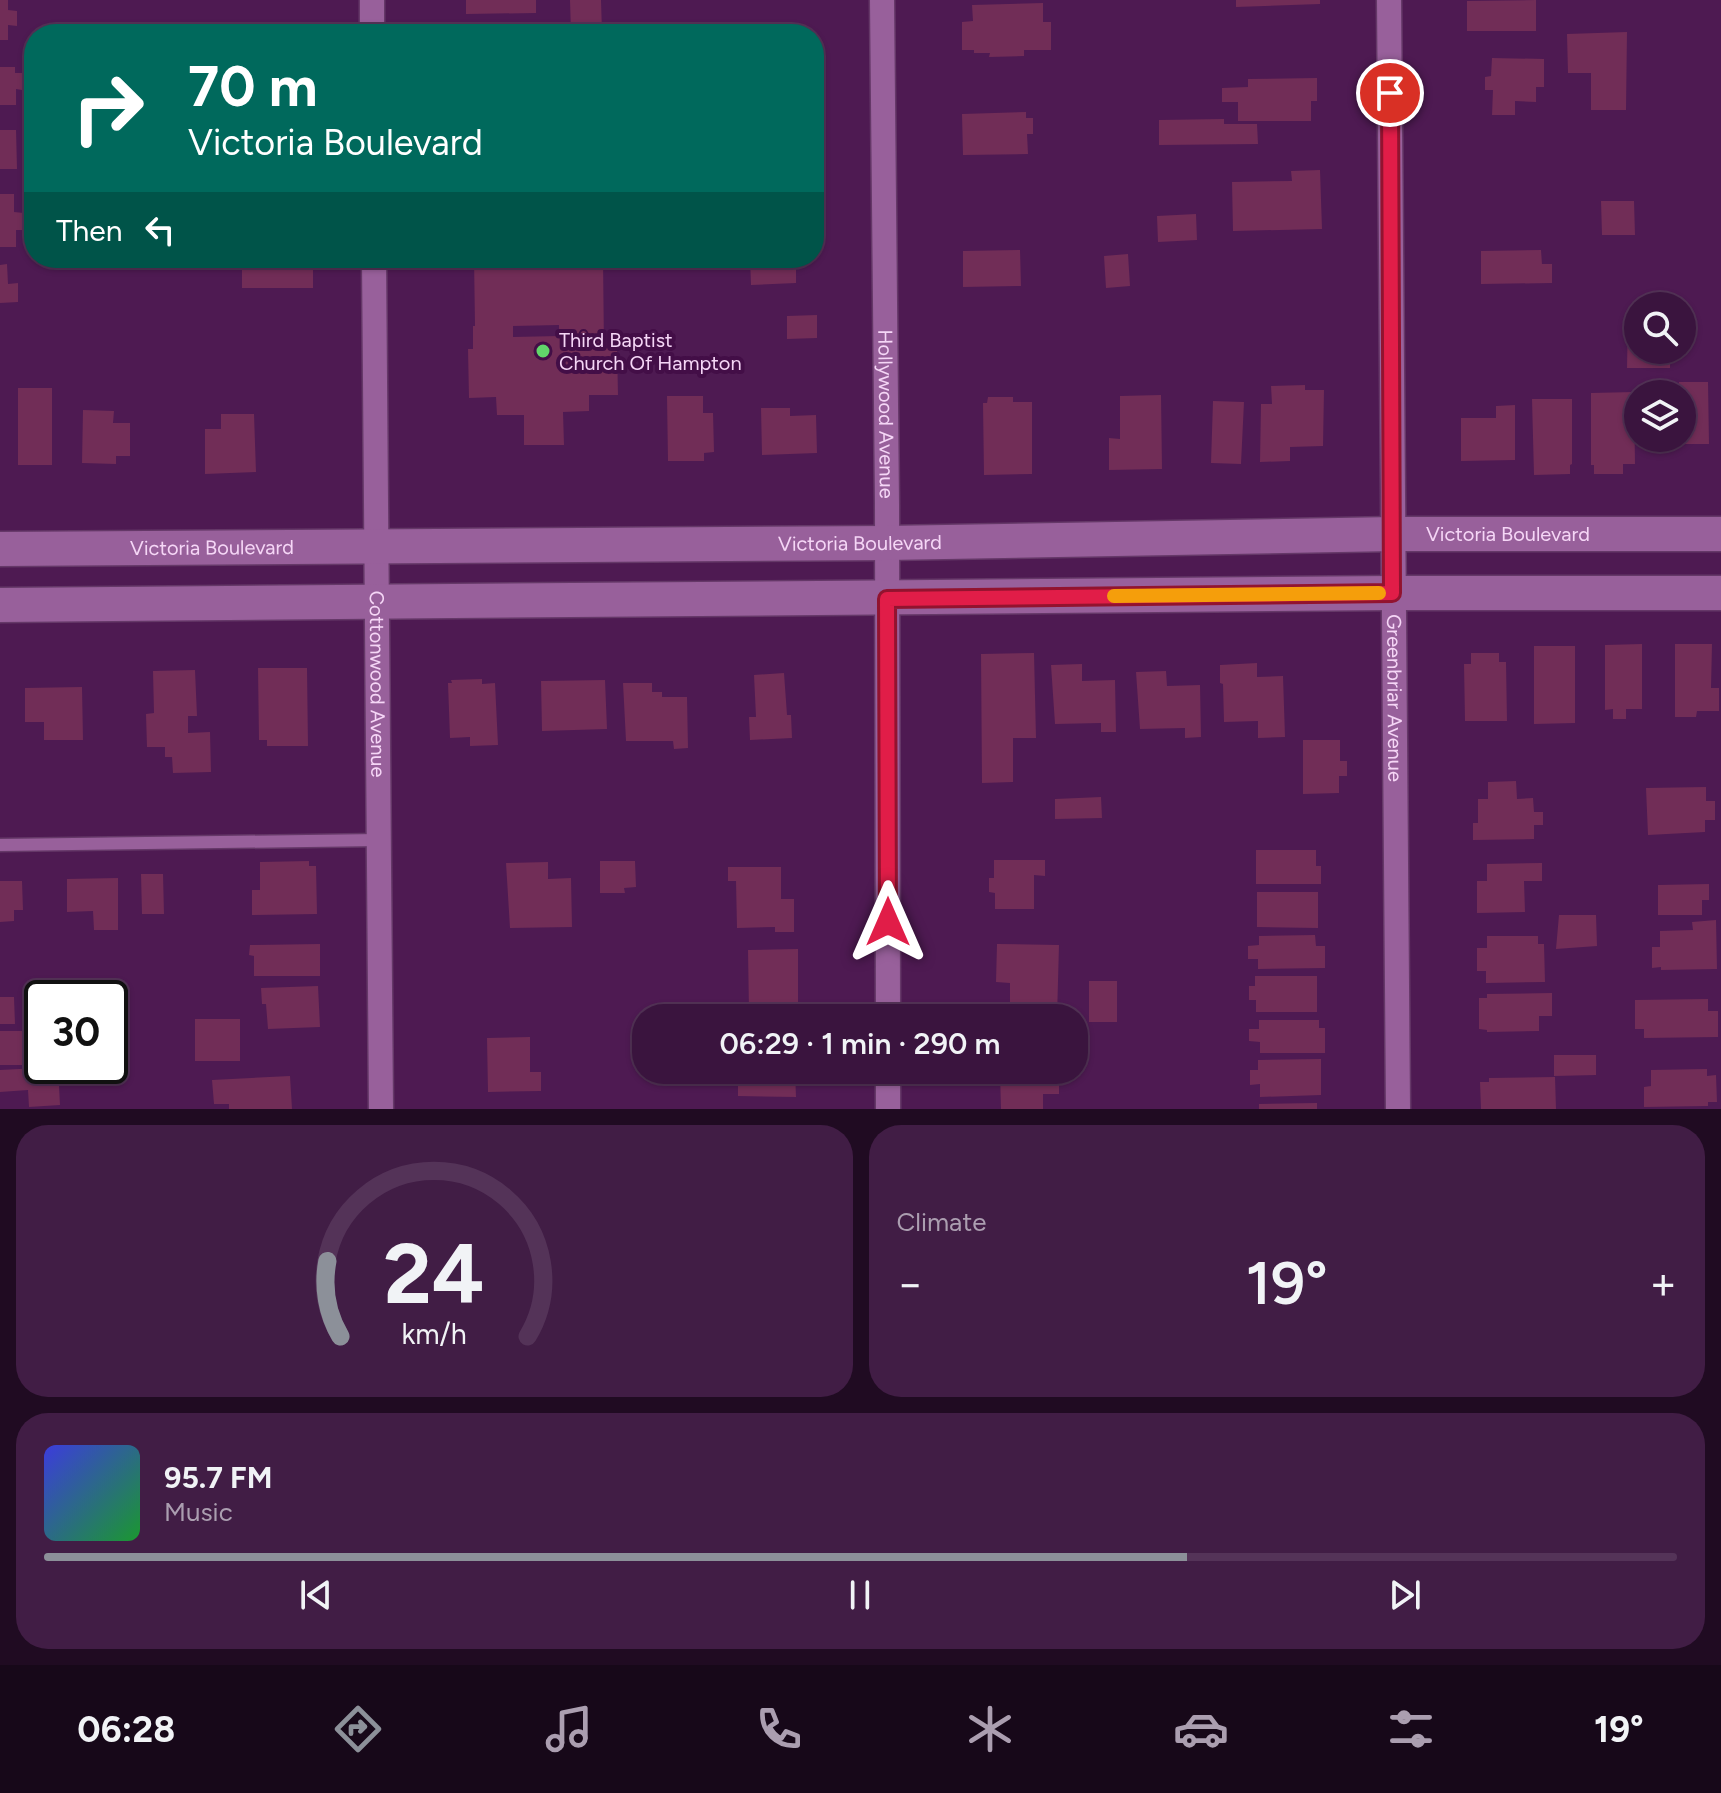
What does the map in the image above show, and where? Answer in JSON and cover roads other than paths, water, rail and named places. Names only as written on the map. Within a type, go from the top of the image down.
[{"type":"main road","name":"Victoria Boulevard","points":[[0,549],[887,543],[1394,534],[1721,534]]},
{"type":"main road","points":[[0,605],[1721,593]]},
{"type":"street","points":[[372,0],[372,24]]},
{"type":"street","name":"Hollywood Avenue","points":[[882,0],[888,1004]]},
{"type":"street","name":"Greenbriar Avenue","points":[[1389,0],[1398,1109]]},
{"type":"street","name":"Cottonwood Avenue","points":[[374,268],[381,1109]]},
{"type":"street","points":[[888,1084],[888,1109]]},
{"type":"lane","points":[[0,845],[379,840]]},
{"type":"place","name":"Third Baptist Church Of Hampton","points":[[543,351]]}]
